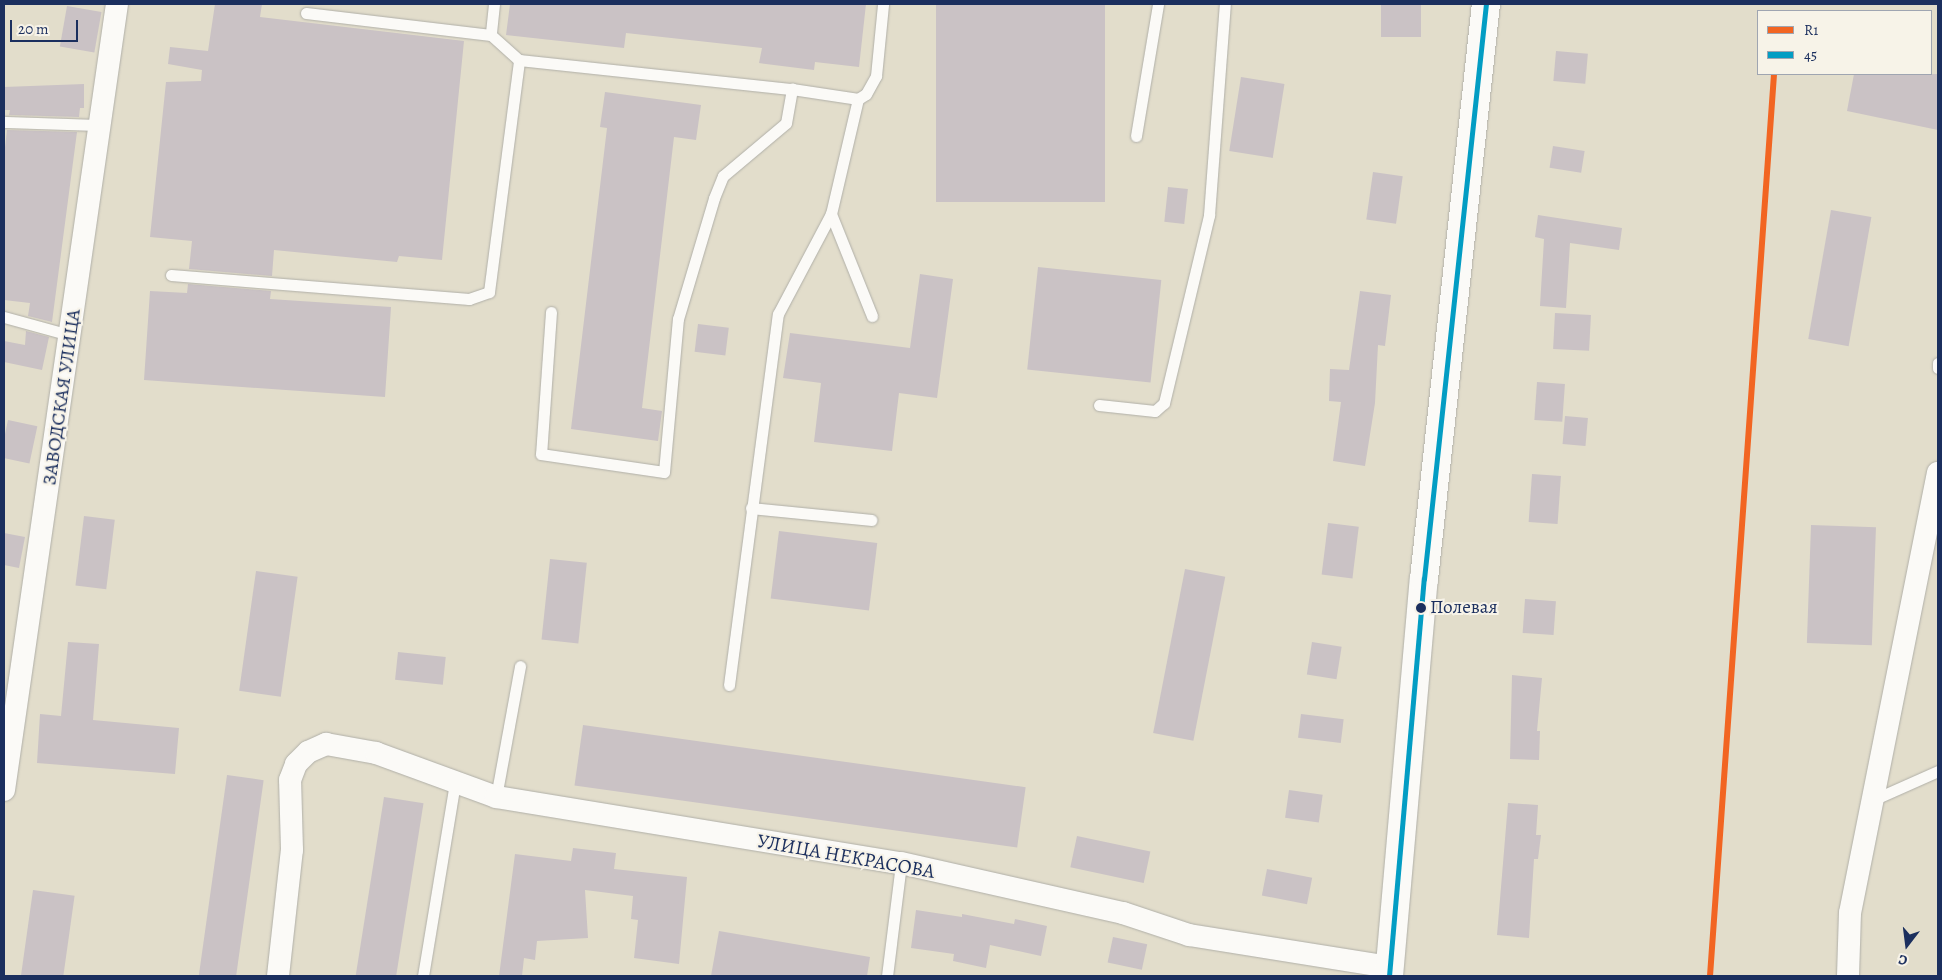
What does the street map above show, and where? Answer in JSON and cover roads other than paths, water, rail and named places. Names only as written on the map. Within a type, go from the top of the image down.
[{"type":"street","name":"ЗАВОДСКАЯ УЛИЦА","points":[[4,790],[117,4]]},
{"type":"street","points":[[1389,971],[1424,579],[1486,4]]},
{"type":"street","points":[[1848,976],[1850,912],[1875,799],[1938,473]]},
{"type":"street","name":"УЛИЦА НЕКРАСОВА","points":[[278,976],[292,850],[290,780],[296,764],[308,752],[326,744],[376,753],[496,797],[901,863],[1123,913],[1189,935],[1389,971]]},
{"type":"lane","points":[[491,35],[494,4]]},
{"type":"lane","points":[[306,13],[491,35],[519,60],[792,89],[858,99],[866,94],[876,76],[884,4]]},
{"type":"lane","points":[[1136,136],[1158,4]]},
{"type":"lane","points":[[1099,405],[1155,410],[1164,403],[1209,215],[1225,4]]},
{"type":"lane","points":[[171,275],[469,299],[489,292],[519,60]]},
{"type":"lane","points":[[551,312],[541,454],[664,472],[678,319],[714,198],[723,176],[786,123],[792,89]]},
{"type":"lane","points":[[728,685],[778,314],[830,214],[858,99]]},
{"type":"lane","points":[[4,122],[100,125]]},
{"type":"lane","points":[[830,214],[872,316]]},
{"type":"lane","points":[[4,317],[70,335]]},
{"type":"lane","points":[[752,508],[871,520]]},
{"type":"lane","points":[[496,797],[520,666]]},
{"type":"lane","points":[[1875,799],[1938,771]]},
{"type":"lane","points":[[423,976],[455,782]]},
{"type":"lane","points":[[887,976],[901,863]]},
{"type":"place","name":"Полевая","points":[[1421,608]]}]
